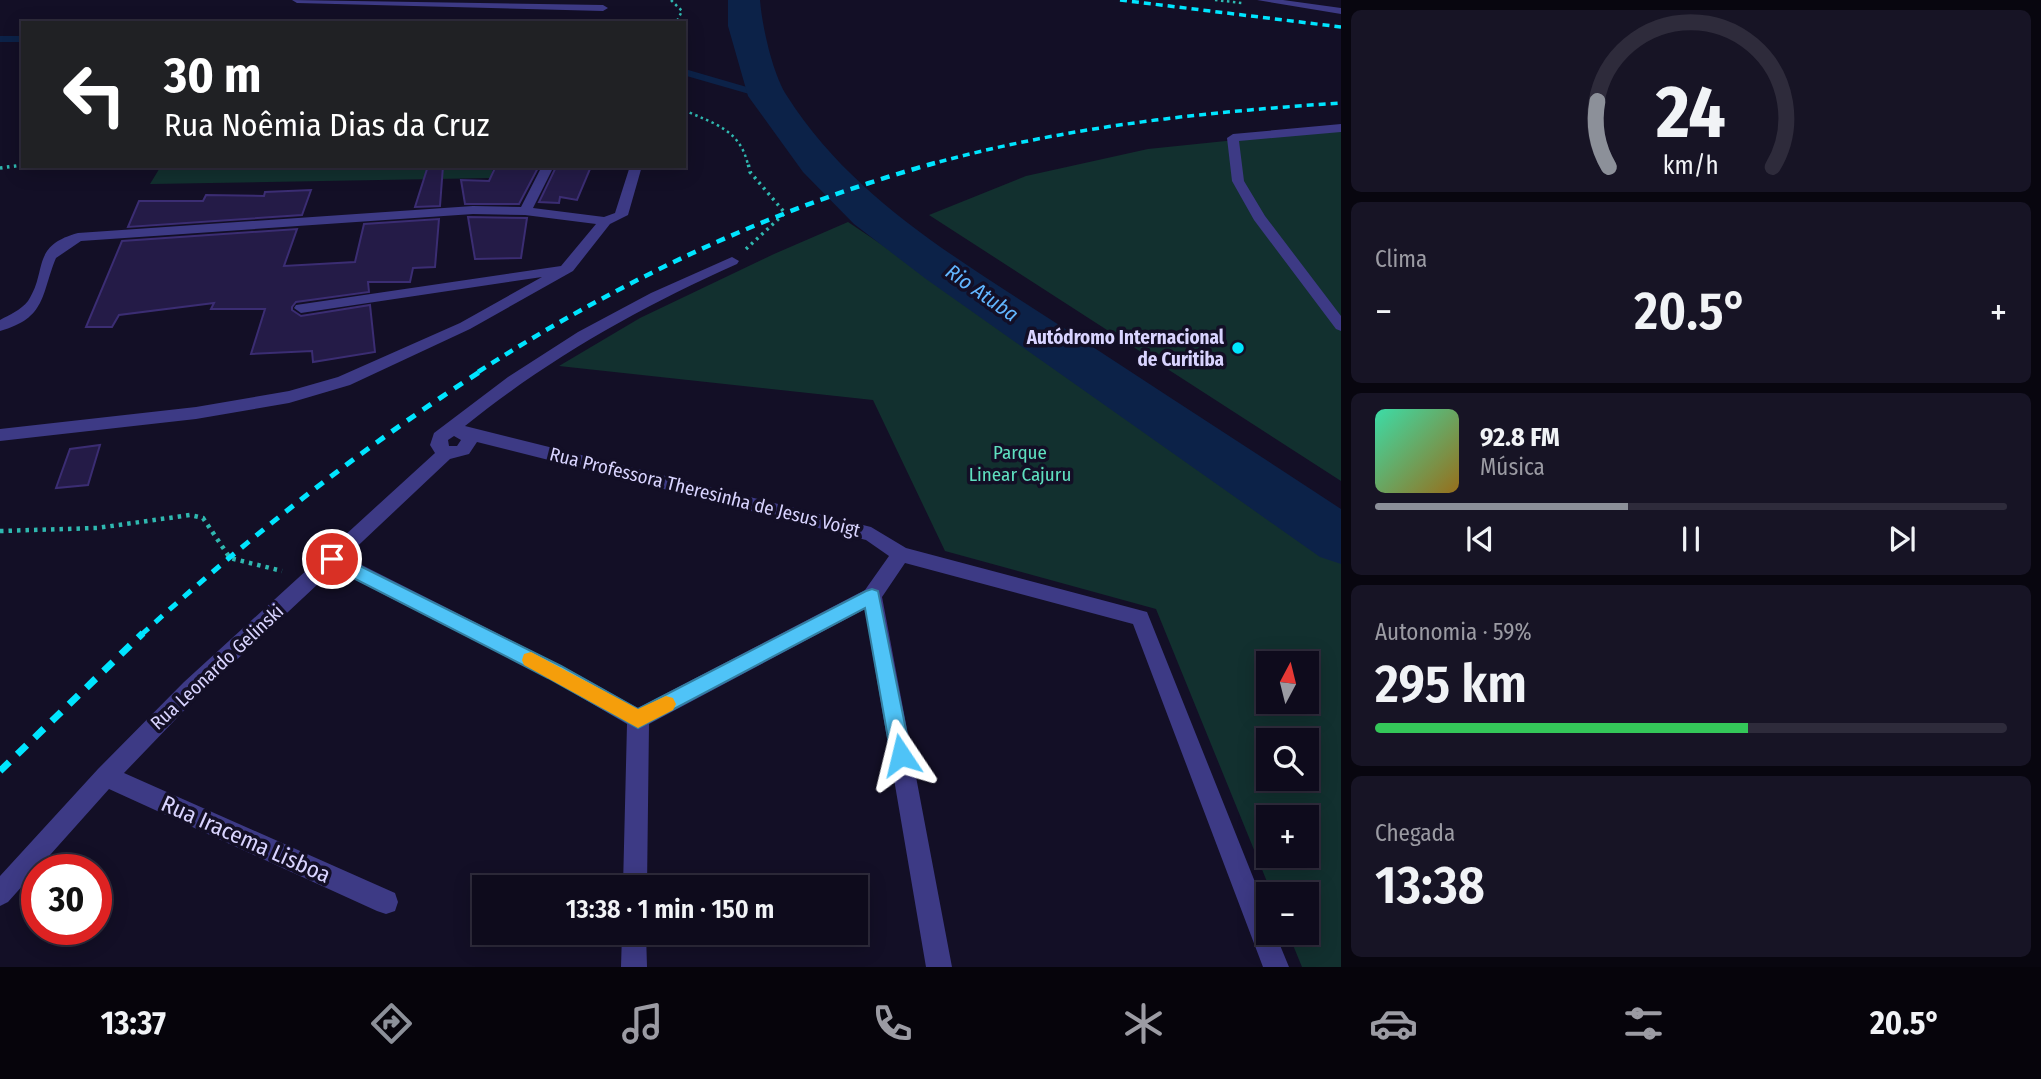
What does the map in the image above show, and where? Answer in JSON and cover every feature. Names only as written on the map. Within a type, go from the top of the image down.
[{"type":"street","points":[[297,0],[603,8]]},
{"type":"street","points":[[1262,0],[1341,11]]},
{"type":"street","points":[[1341,128],[1233,138],[1238,181],[1259,217],[1341,326]]},
{"type":"street","points":[[524,211],[547,168]]},
{"type":"street","points":[[0,326],[35,302],[48,256],[60,244],[78,237],[473,210],[524,211],[606,221],[621,215],[635,168]]},
{"type":"street","points":[[0,435],[196,413],[289,397],[344,382],[465,327],[568,268],[606,221]]},
{"type":"street","name":"Rua Leonardo Gelinski","points":[[0,894],[106,776],[191,689],[312,579],[491,395],[543,360],[664,291],[732,261]]},
{"type":"street","points":[[301,308],[568,268]]},
{"type":"street","name":"Rua Professora Theresinha de Jesus Voigt","points":[[447,442],[458,452],[467,447],[470,440],[467,433],[871,534],[901,554],[1140,618],[1276,967]]},
{"type":"street","points":[[638,719],[872,596],[901,554]]},
{"type":"street","points":[[332,559],[555,672],[638,719]]},
{"type":"street","points":[[872,596],[939,967]]},
{"type":"street","points":[[635,875],[638,719]]},
{"type":"street","name":"Rua Iracema Lisboa","points":[[106,776],[386,902]]},
{"type":"street","points":[[634,945],[634,967]]},
{"type":"path","points":[[671,0],[682,11],[677,21]]},
{"type":"path","points":[[686,111],[729,130],[745,151],[750,172],[785,213],[732,261]]},
{"type":"path","points":[[0,168],[21,165]]},
{"type":"path","points":[[0,531],[97,528],[190,515],[203,518],[230,558],[312,579]]},
{"type":"green space","name":"Autódromo Internacional de Curitiba","points":[[1341,129],[1341,481],[929,215],[1026,176],[1148,149]]},
{"type":"green space","points":[[160,168],[493,168],[491,178],[150,184]]},
{"type":"green space","name":"Parque Linear Cajuru","points":[[848,222],[1341,552],[1341,967],[1302,967],[1293,945],[1319,945],[1319,882],[1267,882],[1261,868],[1319,868],[1319,805],[1256,805],[1256,855],[1156,609],[945,551],[873,400],[559,366],[640,318]]},
{"type":"building","points":[[427,168],[443,168],[440,206],[415,207]]},
{"type":"building","points":[[495,168],[538,168],[519,204],[465,204],[461,180],[489,181]]},
{"type":"building","points":[[556,168],[590,169],[577,200],[560,197],[559,203],[539,202]]},
{"type":"building","points":[[311,190],[302,215],[128,227],[139,201],[203,201],[206,195],[264,196],[265,192]]},
{"type":"building","points":[[468,217],[527,218],[521,258],[475,259]]},
{"type":"building","points":[[439,219],[435,267],[413,268],[410,282],[368,282],[369,292],[296,302],[292,307],[292,310],[301,316],[370,305],[375,352],[313,362],[312,351],[251,354],[265,309],[211,309],[214,303],[119,315],[112,327],[86,327],[122,241],[297,229],[284,266],[355,262],[364,224]]},
{"type":"building","points":[[100,445],[88,485],[56,488],[70,449]]},
{"type":"waterway","name":"Rio Atuba","points":[[744,0],[745,26],[767,96],[817,163],[869,215],[942,269],[1341,540]]},
{"type":"waterway","points":[[0,39],[21,39]]},
{"type":"waterway","points":[[686,73],[767,96]]},
{"type":"railway","points":[[1120,0],[1341,27]]},
{"type":"railway","points":[[930,164],[1030,141],[1133,123],[1341,103]]},
{"type":"railway","points":[[930,164],[935,163]]},
{"type":"railway","points":[[478,372],[586,307],[699,250],[815,202],[930,164]]},
{"type":"railway","points":[[141,635],[222,564],[348,463],[481,371]]},
{"type":"railway","points":[[0,771],[143,633]]},
{"type":"slow traffic","points":[[531,660],[638,719],[666,704]]},
{"type":"place","name":"Autódromo Internacional de Curitiba","points":[[1238,348]]},
{"type":"route","points":[[332,559],[555,672],[638,719],[872,596],[901,755]]}]
